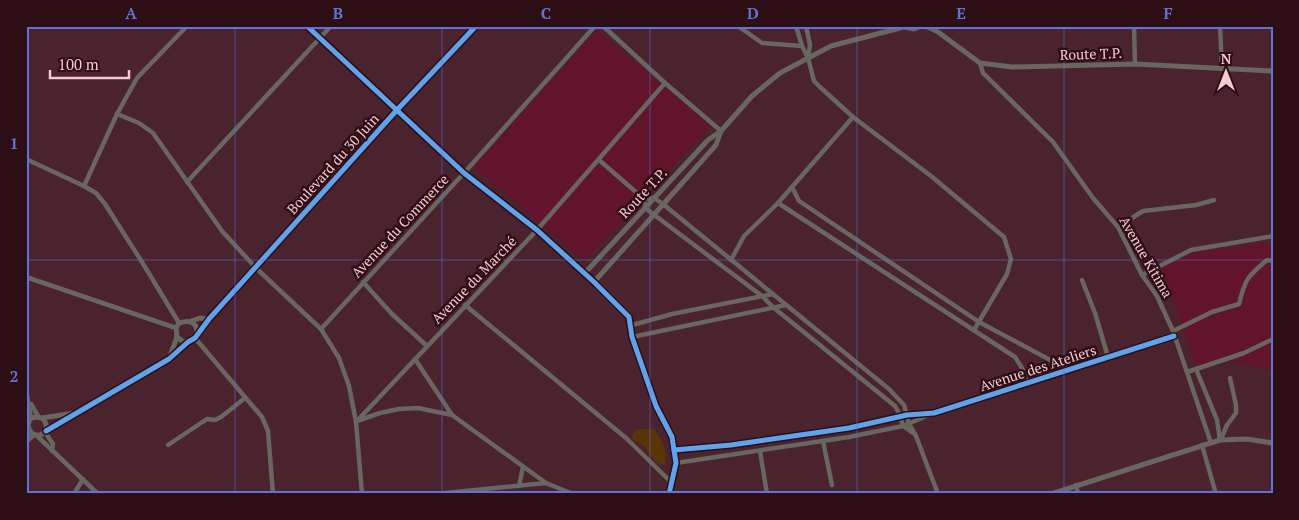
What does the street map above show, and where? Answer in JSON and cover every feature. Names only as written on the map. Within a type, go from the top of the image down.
[{"type":"street","points":[[84,186],[117,114],[137,78],[187,26]]},
{"type":"street","points":[[307,26],[464,173],[537,230],[629,317],[632,337],[656,406],[672,437],[676,463],[669,494]]},
{"type":"street","points":[[187,182],[331,26]]},
{"type":"street","name":"Boulevard du 30 Juin","points":[[196,336],[208,318],[256,268],[396,111],[476,26]]},
{"type":"street","name":"Avenue du Commerce","points":[[321,329],[595,26]]},
{"type":"street","points":[[603,26],[665,83],[722,131]]},
{"type":"street","points":[[738,26],[762,43],[802,46]]},
{"type":"street","points":[[796,26],[814,81],[853,117],[931,176],[1004,237],[1011,258],[1007,274],[974,330]]},
{"type":"street","points":[[806,26],[810,45],[808,58]]},
{"type":"street","name":"Route T.P.","points":[[584,274],[708,140],[722,131],[752,96],[780,73],[831,46],[867,36],[921,26],[938,32],[980,63],[1012,67],[1135,64],[1273,71]]},
{"type":"street","points":[[1134,26],[1135,64]]},
{"type":"street","points":[[1220,26],[1222,68]]},
{"type":"street","name":"Avenue Kitima","points":[[980,63],[983,73],[1053,142],[1093,198],[1118,227],[1142,275],[1157,296],[1174,334],[1210,443]]},
{"type":"street","name":"Avenue du Marché","points":[[356,422],[537,230],[665,83]]},
{"type":"street","points":[[117,114],[153,133],[222,231],[256,268],[321,329],[339,358],[344,370],[356,422],[362,494]]},
{"type":"street","points":[[731,260],[744,236],[778,203],[853,117]]},
{"type":"street","name":"Route T.P.","points":[[594,282],[716,145],[722,131]]},
{"type":"street","points":[[26,159],[84,186],[96,194],[105,204],[179,322]]},
{"type":"street","points":[[599,160],[644,199],[645,208],[762,296],[774,308],[895,406],[903,426],[916,436]]},
{"type":"street","points":[[792,187],[799,201],[979,322],[1069,370]]},
{"type":"street","points":[[644,199],[654,198],[663,204],[888,389],[904,405],[908,424],[916,436],[938,494]]},
{"type":"street","points":[[1118,227],[1143,211],[1214,200]]},
{"type":"street","points":[[778,203],[1015,357],[1022,368],[1027,384]]},
{"type":"street","points":[[831,238],[840,229]]},
{"type":"street","points":[[1142,275],[1191,250],[1273,236]]},
{"type":"street","name":"Avenue des Ateliers","points":[[674,450],[731,445],[840,430],[900,416],[934,413],[1027,384],[1174,334],[1212,312],[1239,304],[1244,285],[1250,275],[1267,260],[1273,261]]},
{"type":"street","points":[[26,277],[176,328]]},
{"type":"street","points":[[1082,280],[1095,312],[1108,357]]},
{"type":"street","points":[[364,282],[392,314],[427,346]]},
{"type":"street","points":[[629,326],[672,314],[773,294]]},
{"type":"street","points":[[465,305],[626,438],[671,482]]},
{"type":"street","points":[[632,337],[786,306]]},
{"type":"street","points":[[169,359],[177,337],[176,328],[179,322],[208,318]]},
{"type":"street","points":[[191,321],[196,326],[196,336],[262,417],[268,431],[273,494]]},
{"type":"street","points":[[30,432],[45,431],[77,413],[169,359],[196,336]]},
{"type":"street","points":[[177,337],[182,341],[188,342]]},
{"type":"street","points":[[1187,372],[1244,353],[1273,339]]},
{"type":"street","points":[[415,359],[452,415],[546,484],[573,494]]},
{"type":"street","points":[[1196,368],[1217,420],[1220,440]]},
{"type":"street","points":[[1220,440],[1226,425],[1236,413],[1230,378]]},
{"type":"street","points":[[26,390],[30,401],[40,417],[46,421],[45,431]]},
{"type":"street","points":[[168,445],[207,419],[216,420],[221,417],[245,398]]},
{"type":"street","points":[[26,442],[30,432],[30,401]]},
{"type":"street","points":[[356,422],[380,412],[399,409],[418,408],[452,415]]},
{"type":"street","points":[[29,419],[77,413]]},
{"type":"street","points":[[676,463],[823,441],[903,426],[934,413]]},
{"type":"street","points":[[45,431],[53,444],[52,451]]},
{"type":"street","points":[[30,432],[98,494]]},
{"type":"street","points":[[1051,494],[1220,440],[1247,439],[1273,443]]},
{"type":"street","points":[[823,441],[832,485]]},
{"type":"street","points":[[1202,445],[1216,494]]},
{"type":"street","points":[[760,451],[767,494]]},
{"type":"street","points":[[519,486],[523,467]]},
{"type":"street","points":[[74,494],[83,479]]},
{"type":"street","points":[[435,494],[546,484]]},
{"type":"street","points":[[1076,485],[1078,494]]},
{"type":"shaded area","points":[[597,30],[711,126],[584,261],[474,167]]},
{"type":"shaded area","points":[[1273,242],[1273,371],[1220,359],[1197,368],[1161,267],[1195,252]]},
{"type":"shaded area","points":[[653,428],[664,445],[666,454],[665,464],[659,465],[647,451],[646,447],[633,440],[632,436],[636,430]]},
{"type":"cycle path","points":[[307,26],[464,173],[537,230],[629,317],[632,337],[656,406],[672,437],[676,463],[669,494]]},
{"type":"cycle path","points":[[46,431],[169,359],[195,338],[209,319],[396,111],[476,26]]},
{"type":"cycle path","points":[[674,450],[731,445],[849,428],[907,415],[934,413],[1174,336]]}]
